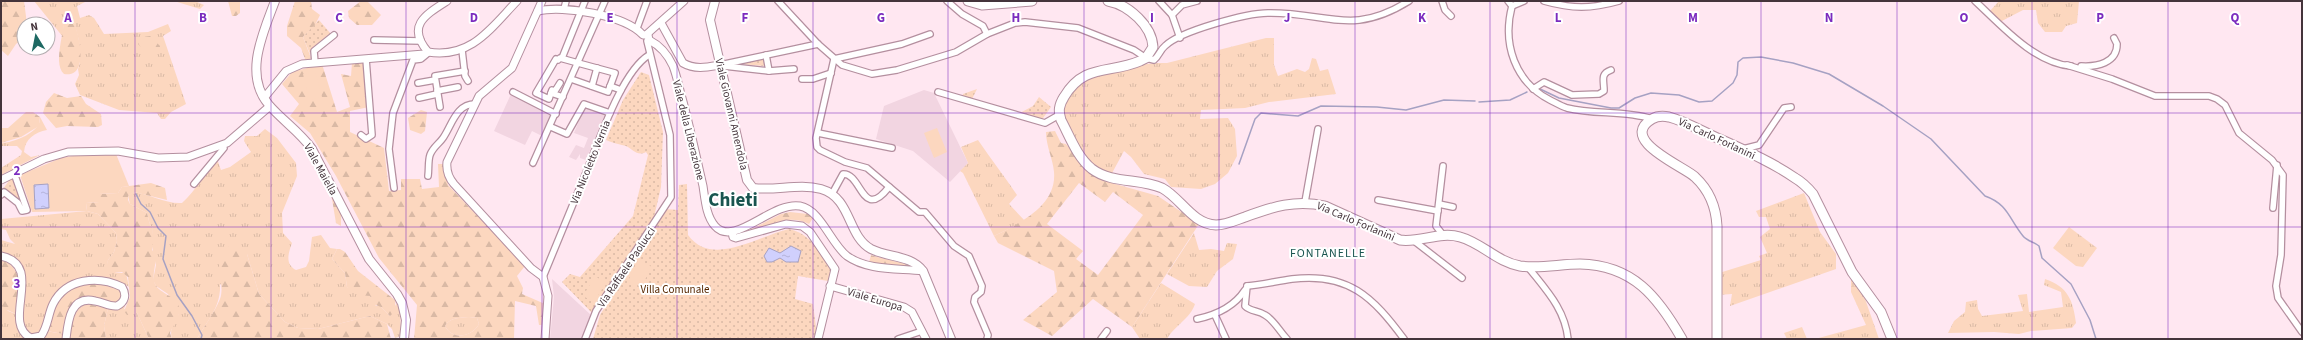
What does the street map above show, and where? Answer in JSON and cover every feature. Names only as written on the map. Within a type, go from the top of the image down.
[{"type":"main road","name":"Viale Maiella","points":[[275,1],[260,42],[257,58],[258,85],[264,98],[270,106],[306,140],[369,259],[397,294],[406,320],[404,339]]},
{"type":"main road","name":"Viale Giovanni Amendola","points":[[715,1],[710,20],[747,180],[753,188],[765,190],[805,187],[821,189],[832,194]]},
{"type":"main road","points":[[968,1],[982,6],[1032,1]]},
{"type":"main road","points":[[1059,115],[1059,108],[1063,98],[1081,77],[1090,73],[1132,65],[1146,58],[1153,47],[1149,30],[1126,8],[1108,1]]},
{"type":"main road","name":"Via Carlo Forlanini","points":[[1059,115],[1077,151],[1092,168],[1113,178],[1162,188],[1196,218],[1207,223],[1224,224],[1279,205],[1305,202],[1325,206],[1400,240],[1413,240],[1443,235],[1460,237],[1474,243],[1511,264],[1528,267],[1580,264],[1594,266],[1636,280],[1657,299],[1682,339]]},
{"type":"main road","name":"Via Carlo Forlanini","points":[[1652,118],[1664,116],[1671,118],[1742,149],[1794,177],[1813,194],[1852,272],[1881,312],[1892,339]]},
{"type":"main road","points":[[1652,118],[1644,129],[1647,144],[1656,153],[1694,176],[1706,190],[1716,211],[1717,339]]},
{"type":"main road","points":[[832,194],[841,202],[859,237],[869,248],[889,257],[913,261],[923,271],[951,339]]},
{"type":"street","points":[[428,52],[421,41],[418,28],[420,22],[429,12],[447,1]]},
{"type":"street","points":[[264,98],[286,71],[302,64],[424,54],[428,52],[439,54],[462,50],[475,44],[517,1]]},
{"type":"street","points":[[545,339],[548,296],[542,277],[531,268],[449,177],[447,162],[475,104],[487,87],[512,68],[543,1],[551,8]]},
{"type":"street","points":[[564,9],[566,1]]},
{"type":"street","points":[[562,58],[585,1]]},
{"type":"street","points":[[533,163],[551,127],[605,1]]},
{"type":"street","points":[[538,11],[551,8],[581,11],[599,15],[637,28],[647,1]]},
{"type":"street","points":[[649,55],[646,37],[684,1]]},
{"type":"street","points":[[778,1],[818,44],[842,66],[872,74],[898,70],[956,52],[987,34],[1015,23],[1025,22],[1078,28],[1134,50],[1146,58],[1154,60],[1159,56],[1165,46],[1190,32],[1225,21],[1267,12],[1360,21],[1392,12],[1410,1]]},
{"type":"street","points":[[947,1],[962,14],[983,26],[987,34]]},
{"type":"street","points":[[1159,1],[1172,15],[1180,38]]},
{"type":"street","points":[[1172,15],[1182,5],[1196,1]]},
{"type":"street","points":[[1442,1],[1445,10],[1451,16]]},
{"type":"street","points":[[1508,1],[1512,6],[1509,34],[1512,57],[1521,76],[1533,89],[1566,108],[1588,112],[1636,114],[1652,118]]},
{"type":"street","points":[[1512,6],[1524,1]]},
{"type":"street","points":[[1544,1],[1572,8],[1592,7],[1620,1]]},
{"type":"street","points":[[1975,1],[2027,47],[2048,60],[2105,77],[2155,96],[2200,95],[2217,99],[2225,105],[2239,133],[2277,165],[2283,175],[2284,187],[2281,255],[2276,286],[2278,298],[2302,332]]},
{"type":"street","points":[[661,23],[683,63],[689,67],[700,68],[720,65],[818,44]]},
{"type":"street","name":"Viale della Liberazione","points":[[637,28],[664,51],[672,65],[693,141],[712,221],[721,231],[732,232],[733,237],[736,238],[786,224],[802,226],[810,232],[834,266],[835,273],[830,286]]},
{"type":"street","points":[[834,59],[902,44],[930,34]]},
{"type":"street","points":[[315,63],[314,51],[334,36]]},
{"type":"street","points":[[2067,65],[2095,67],[2103,64],[2115,55],[2117,49],[2114,38]]},
{"type":"street","points":[[374,40],[421,41]]},
{"type":"street","points":[[462,50],[464,71],[468,80]]},
{"type":"street","points":[[394,188],[389,149],[393,113],[413,60],[427,56],[428,52]]},
{"type":"street","name":"Via Nicoletto Vernia","points":[[542,277],[610,113],[622,90],[641,60],[649,55]]},
{"type":"street","name":"Via Raffaele Paolucci","points":[[585,339],[596,310],[671,197],[670,135],[649,55]]},
{"type":"street","points":[[766,55],[769,71]]},
{"type":"street","points":[[361,135],[366,138],[372,135],[366,58]]},
{"type":"street","points":[[560,83],[556,90],[552,90],[549,99],[536,93],[550,65],[556,59],[562,58],[615,73],[608,92],[571,79]]},
{"type":"street","points":[[834,59],[816,141],[820,150],[845,162],[867,168],[919,212],[925,212],[954,246],[969,256],[982,286],[981,292],[975,297],[974,302],[988,335],[987,339]]},
{"type":"street","points":[[720,65],[769,71],[794,69]]},
{"type":"street","points":[[592,86],[598,68]]},
{"type":"street","points":[[1533,89],[1544,82],[1572,95],[1599,94],[1604,91],[1603,76],[1605,72],[1611,70]]},
{"type":"street","points":[[440,107],[435,76],[464,71]]},
{"type":"street","points":[[802,79],[813,80],[831,73]]},
{"type":"street","points":[[418,83],[435,80]]},
{"type":"street","points":[[610,86],[622,90]]},
{"type":"street","points":[[419,98],[458,87]]},
{"type":"street","points":[[513,92],[556,114]]},
{"type":"street","points":[[938,92],[976,101],[1045,123],[1059,115]]},
{"type":"street","points":[[551,93],[563,98]]},
{"type":"street","points":[[428,176],[429,156],[434,147],[444,136],[454,114],[472,104],[475,104]]},
{"type":"street","points":[[551,127],[568,134],[584,104],[610,113]]},
{"type":"street","points":[[1,180],[50,156],[68,152],[118,151],[158,158],[176,159],[197,154],[223,145],[239,134],[270,106]]},
{"type":"street","points":[[1742,149],[1759,145],[1784,108],[1791,107]]},
{"type":"street","points":[[1305,202],[1318,129]]},
{"type":"street","points":[[818,134],[892,148]]},
{"type":"street","points":[[194,184],[224,148],[223,145]]},
{"type":"street","points":[[2273,208],[2277,165]]},
{"type":"street","points":[[1443,166],[1436,226],[1443,235]]},
{"type":"street","points":[[1,194],[4,192],[18,203],[22,211],[27,210],[14,173]]},
{"type":"street","points":[[832,194],[843,174],[848,176],[870,199],[881,199],[889,187]]},
{"type":"street","points":[[1378,200],[1438,211]]},
{"type":"street","points":[[1439,204],[1453,207]]},
{"type":"street","points":[[732,232],[745,228],[781,208],[802,206],[816,216],[846,255],[859,263],[883,268],[923,271]]},
{"type":"street","points":[[1413,240],[1462,278]]},
{"type":"street","points":[[1,256],[11,259],[18,267],[21,281],[17,322],[21,331],[31,338],[41,336],[54,303],[72,285],[82,280],[90,280],[122,287],[124,291],[124,300],[116,306],[90,300],[76,305],[70,312],[66,339]]},
{"type":"street","points":[[1528,267],[1556,302],[1566,324],[1568,339]]},
{"type":"street","points":[[1197,319],[1215,315],[1235,302],[1247,286],[1293,279],[1329,279],[1365,294],[1378,306],[1404,339]]},
{"type":"street","points":[[818,339],[830,286]]},
{"type":"street","name":"Viale Europa","points":[[830,286],[904,307],[912,312],[926,339]]},
{"type":"street","points":[[1247,286],[1245,306],[1251,311],[1268,316],[1287,339]]},
{"type":"street","points":[[1215,315],[1226,339]]},
{"type":"street","points":[[898,339],[913,336],[922,331]]},
{"type":"street","points":[[1101,339],[1107,331]]},
{"type":"shaded area","points":[[924,90],[934,93],[968,163],[950,182],[913,151],[876,139],[884,106]]},
{"type":"shaded area","points":[[511,94],[554,114],[544,137],[532,131],[525,145],[494,131]]},
{"type":"shaded area","points":[[585,106],[605,114],[586,160],[580,158],[580,154],[576,160],[569,157],[576,145],[584,148],[588,138],[574,133]]},
{"type":"shaded area","points":[[552,279],[592,316],[584,339],[550,339],[554,297]]},
{"type":"green space","points":[[1,1],[24,1],[26,16],[16,16],[16,44],[8,56],[1,50]]},
{"type":"green space","points":[[34,1],[87,1],[77,6],[80,18],[89,15],[94,18],[104,34],[148,32],[168,24],[171,31],[163,36],[186,104],[171,112],[165,119],[161,119],[157,113],[119,110],[80,95],[75,84],[79,75],[79,41],[72,14],[65,11],[63,37],[56,28],[56,16],[46,16]]},
{"type":"green space","points":[[174,1],[195,1],[204,5],[200,9]]},
{"type":"green space","points":[[228,1],[240,1],[240,13],[236,16],[232,16]]},
{"type":"green space","points":[[295,1],[311,1],[312,9],[320,15],[315,25],[303,37],[311,58],[308,60],[305,59],[301,48],[287,36],[287,26]]},
{"type":"green space","points":[[361,1],[367,1],[381,15],[372,25],[357,25],[349,18],[348,11]]},
{"type":"green space","points":[[1999,1],[2079,1],[2077,23],[2066,26],[2062,32],[2045,32],[2038,23],[2036,10],[2023,10],[2000,22],[1989,12]]},
{"type":"green space","points":[[65,6],[68,8],[75,24],[81,59],[78,68],[73,73],[64,74],[60,68],[59,52],[64,23]]},
{"type":"green space","points":[[319,20],[331,34],[313,47],[310,54],[303,37]]},
{"type":"green space","points":[[150,36],[160,46],[159,53],[143,49],[138,44],[138,40],[143,37]]},
{"type":"green space","points":[[1266,38],[1274,38],[1274,65],[1278,76],[1297,69],[1305,72],[1309,69],[1312,58],[1316,59],[1320,71],[1328,69],[1336,94],[1269,102],[1245,108],[1201,110],[1200,119],[1228,118],[1235,129],[1237,156],[1228,173],[1215,184],[1201,189],[1171,187],[1165,179],[1144,174],[1131,157],[1124,151],[1111,175],[1099,169],[1086,157],[1070,132],[1063,110],[1064,102],[1072,90],[1086,78],[1126,67],[1167,63]]},
{"type":"green space","points":[[763,59],[765,66],[741,64]]},
{"type":"green space","points":[[363,60],[369,107],[350,111],[350,132],[384,148],[389,191],[401,190],[401,179],[420,179],[422,189],[439,187],[438,164],[445,164],[448,185],[525,266],[517,276],[523,288],[522,294],[545,304],[544,325],[539,325],[536,306],[515,301],[514,339],[414,339],[417,305],[379,258],[336,176],[310,133],[290,116],[299,104],[282,84],[292,72],[322,64],[337,112],[350,107],[341,74],[351,76],[352,63]],"holes":[[[456,318],[477,318],[479,324],[476,329],[462,336],[452,334],[445,326],[447,323]]]},
{"type":"green space","points":[[641,72],[649,75],[663,132],[661,187],[654,217],[592,313],[562,282],[570,274],[580,277],[633,216],[648,155],[646,152],[640,154],[626,146],[606,140],[623,100]]},
{"type":"green space","points":[[303,74],[316,74],[322,97],[309,100]]},
{"type":"green space","points":[[977,89],[971,101],[962,98],[963,94]]},
{"type":"green space","points":[[54,93],[67,98],[81,96],[86,104],[101,114],[102,125],[98,127],[67,126],[56,128],[43,113],[46,102]]},
{"type":"green space","points":[[1039,97],[1051,107],[1041,121],[1018,114],[1033,106]]},
{"type":"green space","points":[[421,110],[427,112],[425,131],[421,134],[410,130],[408,118]]},
{"type":"green space","points":[[26,112],[33,112],[40,117],[39,126],[21,137],[1,143],[1,128],[8,128]]},
{"type":"green space","points":[[40,117],[47,130],[38,132],[31,137],[26,143],[24,152],[31,157],[40,155],[1,175],[1,168],[21,155],[22,151],[17,146],[1,146],[1,143],[19,139],[32,132],[39,122]]},
{"type":"green space","points":[[937,128],[947,152],[934,158],[924,133]]},
{"type":"green space","points":[[265,129],[277,138],[296,163],[297,176],[282,213],[283,233],[292,243],[288,258],[290,265],[296,270],[306,267],[309,261],[312,237],[321,235],[330,248],[337,249],[332,259],[345,273],[347,287],[370,296],[376,306],[380,306],[390,316],[396,304],[395,300],[400,311],[401,336],[395,338],[392,329],[387,324],[370,316],[318,329],[298,328],[285,322],[259,294],[247,254],[220,285],[220,293],[216,307],[197,339],[172,339],[172,329],[179,314],[168,294],[156,286],[153,280],[156,265],[151,242],[153,228],[150,225],[147,213],[130,204],[128,196],[133,192],[170,202],[182,203],[217,159],[221,170],[230,167],[251,152],[244,141],[245,136],[257,136]]},
{"type":"green space","points":[[1055,131],[1061,143],[1066,144],[1083,166],[1101,180],[1158,196],[1199,224],[1132,327],[1093,299],[1052,336],[1023,320],[1057,292],[1054,271],[998,243],[994,236],[1035,212],[1050,195],[1054,172],[1046,132]],"holes":[[[1079,183],[1105,202],[1113,192],[1143,215],[1098,275],[1076,259],[1083,251],[1047,224]]]},
{"type":"green space","points":[[978,140],[1017,195],[1009,204],[1025,221],[994,236],[963,173],[960,171],[968,163],[961,147]]},
{"type":"green space","points":[[116,154],[129,186],[122,187],[118,193],[99,194],[99,202],[86,203],[87,211],[32,212],[20,175],[61,158],[79,155]]},
{"type":"green space","points":[[13,175],[24,205],[21,206],[3,189]]},
{"type":"green space","points":[[151,183],[165,188],[167,200],[134,192],[128,196],[128,200],[130,204],[147,213],[150,225],[153,228],[152,250],[156,254],[154,273],[155,284],[161,291],[178,304],[179,314],[170,333],[172,339],[149,339],[137,313],[127,315],[124,311],[130,297],[128,277],[122,272],[113,273],[106,268],[108,260],[114,252],[117,241],[116,233],[98,214],[87,211],[86,203],[99,202],[99,194],[118,193],[122,187]]},
{"type":"green space","name":"Villa Comunale","points":[[687,184],[688,235],[698,245],[710,249],[736,247],[789,229],[797,231],[810,240],[820,252],[832,274],[828,281],[798,276],[795,299],[813,304],[817,335],[815,339],[593,339],[600,315],[665,209],[678,210],[679,185]]},
{"type":"green space","points":[[331,193],[341,211],[341,226],[336,223]]},
{"type":"green space","points":[[1804,193],[1820,232],[1836,254],[1836,269],[1730,306],[1732,294],[1718,295],[1719,273],[1761,260],[1759,256],[1767,253],[1760,237],[1770,229],[1766,217],[1759,217],[1756,211]]},
{"type":"green space","points":[[87,211],[98,214],[116,233],[117,241],[114,252],[108,260],[107,268],[116,273],[126,273],[129,287],[123,283],[90,278],[81,278],[70,283],[41,332],[35,336],[21,326],[23,283],[17,264],[11,257],[1,253],[1,240],[15,244],[10,239],[6,230],[1,229],[1,219]]},
{"type":"green space","points":[[790,212],[808,214],[813,218],[809,224],[800,221],[783,221],[740,235],[781,214]]},
{"type":"green space","points":[[2069,227],[2097,248],[2083,267],[2076,266],[2053,248]]},
{"type":"green space","points":[[1194,233],[1199,250],[1211,249],[1224,251],[1227,243],[1237,244],[1233,259],[1217,271],[1207,287],[1189,286],[1167,274]]},
{"type":"green space","points":[[234,244],[241,246],[247,254],[259,294],[285,322],[298,328],[318,329],[370,316],[387,324],[391,339],[197,339],[220,299],[221,284],[219,261],[221,254]]},
{"type":"green space","points":[[337,249],[345,252],[358,271],[395,300],[395,311],[390,316],[381,307],[373,304],[370,296],[358,295],[347,287],[345,273],[332,259]]},
{"type":"green space","points":[[871,255],[906,264],[913,268],[883,266],[869,262]]},
{"type":"green space","points":[[1,258],[9,263],[14,269],[19,282],[16,314],[5,309],[1,303]]},
{"type":"green space","points":[[638,260],[651,266],[642,287],[628,281]]},
{"type":"green space","points":[[595,276],[606,283],[594,302],[583,296]]},
{"type":"green space","points":[[1851,279],[1863,293],[1879,339],[1815,339],[1866,325],[1851,292]]},
{"type":"green space","points":[[2045,279],[2059,286],[2068,295],[2073,308],[2076,323],[2072,328],[2031,331],[2019,334],[1994,332],[1948,333],[1954,321],[1965,312],[1966,302],[1977,300],[1978,309],[1982,316],[2023,311],[2018,295],[2027,294],[2029,312],[2063,307],[2061,292],[2044,285]]},
{"type":"green space","points":[[81,283],[101,284],[120,290],[121,298],[116,302],[73,305],[66,317],[63,334],[47,331],[54,307],[57,302],[66,293]]},
{"type":"green space","points":[[1161,283],[1195,304],[1190,314],[1167,339],[1140,339],[1132,327]]},
{"type":"green space","points":[[1,301],[8,311],[16,314],[17,328],[26,339],[1,339]]},
{"type":"green space","points":[[87,304],[108,308],[104,326],[106,339],[69,339],[71,323],[75,314],[82,306]]},
{"type":"green space","points":[[125,306],[124,309],[137,313],[149,339],[106,339],[104,326],[108,308],[114,309]]},
{"type":"green space","points":[[469,317],[477,318],[479,324],[476,329],[462,336],[452,334],[445,326],[452,319]]},
{"type":"green space","points":[[1802,327],[1807,339],[1787,339],[1784,333]]},
{"type":"green space","points":[[46,331],[63,334],[63,339],[39,339]]},
{"type":"water","points":[[48,184],[49,208],[35,209],[34,185]]},
{"type":"water","points":[[791,246],[801,251],[798,262],[786,262],[780,258],[772,262],[767,262],[764,256],[769,248],[780,253]]},
{"type":"waterway","points":[[1538,88],[1559,98],[1611,108],[1619,108],[1635,98],[1651,93],[1679,95],[1699,102],[1712,101],[1733,83],[1737,75],[1738,62],[1743,58],[1761,57],[1793,63],[1829,74],[1883,106],[1931,139],[1985,196],[1999,203],[2023,236],[2039,246],[2042,258],[2071,284],[2090,320],[2096,339]]},
{"type":"waterway","points":[[1479,102],[1510,100],[1527,92]]},
{"type":"waterway","points":[[1239,164],[1255,119],[1261,113],[1298,116],[1321,106],[1377,107],[1406,110],[1444,100],[1475,101]]},
{"type":"waterway","points":[[136,194],[141,204],[150,212],[158,228],[166,236],[163,259],[177,295],[192,316],[202,335],[201,339]]},
{"type":"district","name":"Chieti","points":[[733,199]]},
{"type":"district","name":"FONTANELLE","points":[[1328,253]]}]
